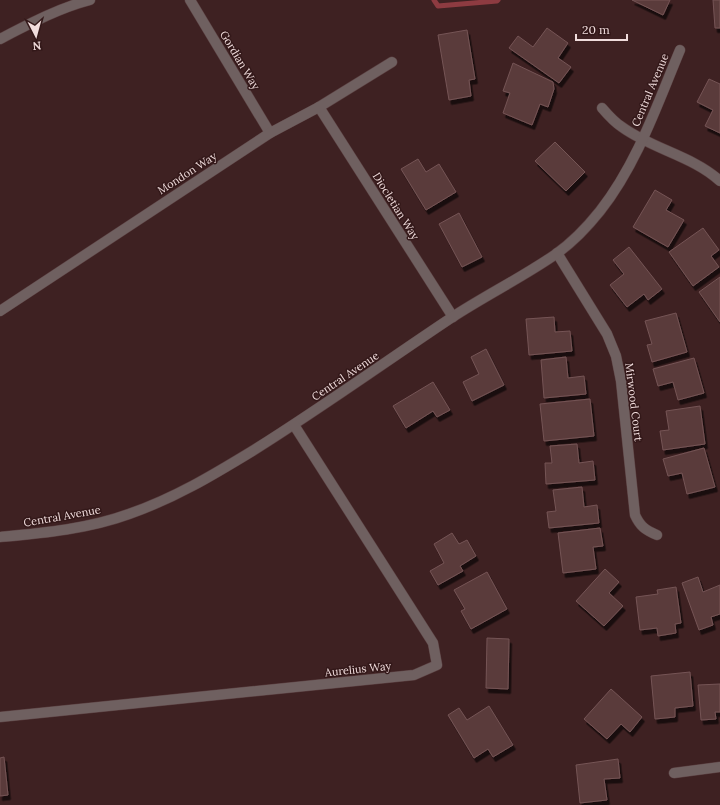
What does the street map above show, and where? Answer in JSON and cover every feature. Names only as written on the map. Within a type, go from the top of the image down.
[{"type":"street","points":[[1,35],[90,0]]},
{"type":"street","name":"Gordian Way","points":[[190,0],[270,133]]},
{"type":"street","name":"Central Avenue","points":[[0,538],[86,526],[127,515],[167,500],[205,480],[294,425],[453,317],[558,253],[581,232],[600,211],[617,188],[642,139],[680,50]]},
{"type":"street","name":"Mondon Way","points":[[0,311],[270,133],[320,107],[392,62]]},
{"type":"street","name":"Diocletian Way","points":[[320,107],[453,317]]},
{"type":"street","name":"Central Avenue","points":[[602,108],[622,127],[642,139]]},
{"type":"street","points":[[642,139],[691,162],[720,181]]},
{"type":"street","name":"Mirwood Court","points":[[558,253],[603,328],[616,356],[621,381],[635,515],[640,524],[649,532],[657,535]]},
{"type":"street","name":"Aurelius Way","points":[[0,717],[414,675],[437,665],[433,642],[294,425]]},
{"type":"street","points":[[674,773],[720,767]]},
{"type":"building","points":[[632,0],[670,0],[663,15]]},
{"type":"building","points":[[713,0],[720,0],[720,28],[715,28]]},
{"type":"building","points":[[547,28],[568,43],[558,58],[571,67],[559,83],[509,48],[518,36],[533,47]]},
{"type":"building","points":[[467,30],[475,79],[469,80],[471,96],[449,100],[438,35]]},
{"type":"building","points":[[513,63],[553,82],[554,89],[548,107],[540,104],[532,125],[503,113],[510,93],[503,91]]},
{"type":"building","points":[[709,79],[720,84],[720,133],[705,126],[713,110],[697,102]]},
{"type":"building","points":[[555,142],[585,172],[566,191],[535,161]]},
{"type":"building","points":[[418,159],[426,172],[439,164],[456,192],[426,210],[401,169]]},
{"type":"building","points":[[655,190],[672,200],[666,210],[684,220],[668,247],[633,227]]},
{"type":"building","points":[[459,213],[482,257],[462,267],[439,224]]},
{"type":"building","points":[[703,228],[719,250],[711,256],[719,267],[693,286],[669,252]]},
{"type":"building","points":[[629,247],[662,289],[648,300],[644,294],[627,307],[610,285],[624,274],[613,260]]},
{"type":"building","points":[[720,277],[720,322],[699,292]]},
{"type":"building","points":[[676,313],[687,352],[652,362],[647,345],[652,344],[645,321]]},
{"type":"building","points":[[554,317],[555,332],[570,331],[572,351],[529,355],[526,319]]},
{"type":"building","points":[[486,349],[504,385],[472,401],[463,382],[479,374],[471,357]]},
{"type":"building","points":[[566,357],[568,378],[584,376],[586,394],[544,398],[541,360]]},
{"type":"building","points":[[694,358],[704,393],[678,400],[673,382],[658,386],[653,369]]},
{"type":"building","points":[[433,382],[450,410],[437,417],[433,411],[406,428],[393,406]]},
{"type":"building","points":[[590,399],[594,436],[544,441],[540,404]]},
{"type":"building","points":[[700,406],[705,444],[663,450],[660,431],[669,430],[666,411]]},
{"type":"building","points":[[577,444],[579,463],[593,461],[595,480],[546,484],[545,463],[552,463],[550,446]]},
{"type":"building","points":[[704,448],[715,487],[687,494],[682,473],[668,476],[663,459]]},
{"type":"building","points":[[582,487],[584,507],[597,505],[599,523],[549,528],[547,512],[556,511],[553,490]]},
{"type":"building","points":[[600,528],[603,546],[593,547],[596,569],[563,573],[558,533]]},
{"type":"building","points":[[452,533],[459,544],[467,540],[476,556],[460,566],[463,571],[438,585],[430,571],[444,563],[434,544]]},
{"type":"building","points":[[605,569],[619,582],[609,593],[623,606],[604,626],[576,601]]},
{"type":"building","points":[[487,572],[507,609],[471,629],[461,611],[465,609],[454,590]]},
{"type":"building","points":[[698,577],[703,592],[720,585],[720,614],[711,617],[713,625],[699,630],[682,583]]},
{"type":"building","points":[[676,587],[681,623],[675,624],[676,633],[658,636],[657,628],[640,630],[636,597],[658,594],[657,590]]},
{"type":"building","points":[[487,638],[509,639],[508,689],[486,688]]},
{"type":"building","points":[[690,672],[693,706],[675,708],[675,717],[655,719],[651,676]]},
{"type":"building","points":[[720,684],[720,712],[715,712],[716,719],[701,720],[698,685]]},
{"type":"building","points":[[611,689],[642,717],[630,732],[621,724],[607,739],[584,719]]},
{"type":"building","points":[[489,706],[513,745],[493,757],[488,749],[474,758],[448,715],[459,708],[467,720]]},
{"type":"building","points":[[4,757],[8,795],[0,796],[0,758]]},
{"type":"building","points":[[618,759],[620,778],[604,779],[607,800],[580,803],[576,765]]},
{"type":"waterway","points":[[434,0],[438,6],[498,0]]}]
